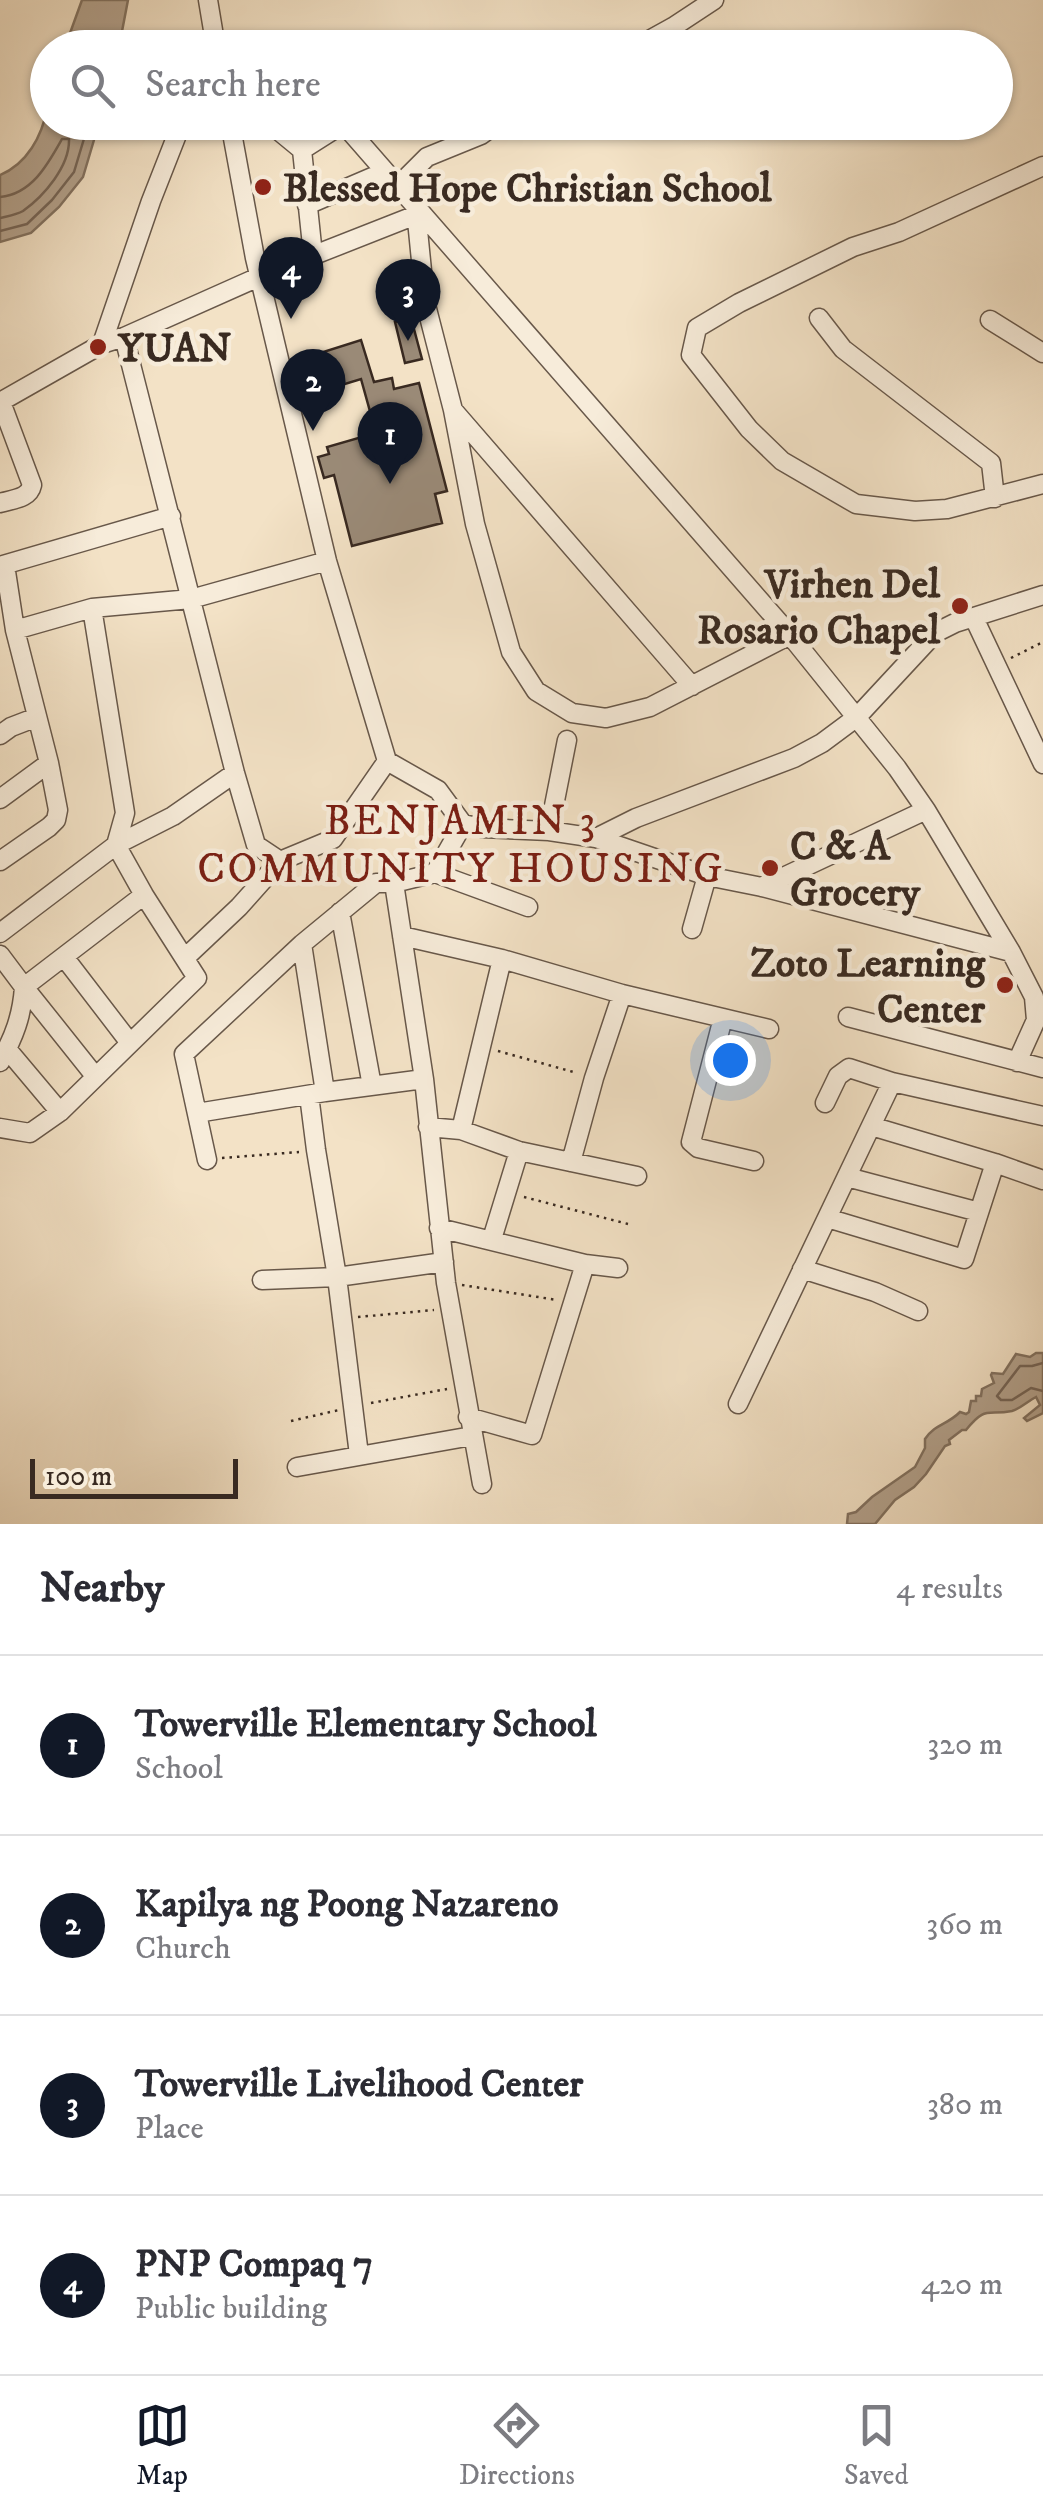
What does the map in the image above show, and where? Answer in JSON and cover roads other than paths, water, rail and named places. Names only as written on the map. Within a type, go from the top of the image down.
[{"type":"street","points":[[208,0],[215,30]]},
{"type":"street","points":[[674,30],[714,0]]},
{"type":"street","points":[[102,344],[175,140]]},
{"type":"street","points":[[234,140],[260,276],[327,561],[387,760],[438,790],[462,824],[549,830],[596,838],[706,876],[1011,952]]},
{"type":"street","points":[[290,140],[302,150],[312,256]]},
{"type":"street","points":[[302,150],[317,140]]},
{"type":"street","points":[[357,140],[790,635],[898,768],[1011,952],[1034,997],[1036,1020],[1017,1062]]},
{"type":"street","points":[[396,187],[427,158],[468,140]]},
{"type":"street","points":[[1043,166],[899,232],[853,247],[739,303],[697,328],[692,355],[749,428],[782,460],[856,504],[915,511],[947,509],[1043,484]]},
{"type":"street","points":[[307,205],[384,172]]},
{"type":"street","points":[[0,503],[25,496],[32,485],[8,445],[1,402],[102,344],[416,212]]},
{"type":"street","points":[[416,212],[425,301],[453,410],[475,524],[511,652],[536,690],[572,713],[606,718],[650,707],[790,635]]},
{"type":"street","points":[[819,318],[843,349],[991,463],[995,498]]},
{"type":"street","points":[[990,320],[1043,354]]},
{"type":"street","points":[[124,337],[256,844],[280,860]]},
{"type":"street","points":[[453,410],[692,686]]},
{"type":"street","points":[[0,861],[56,820],[58,810],[2,566],[171,516]]},
{"type":"street","points":[[15,630],[92,608],[190,599],[327,561]]},
{"type":"street","points":[[596,838],[822,743],[857,717],[935,633],[1043,596]]},
{"type":"street","points":[[0,1128],[30,1132],[60,1112],[198,978],[116,845],[125,813],[92,608]]},
{"type":"street","points":[[974,618],[1043,764]]},
{"type":"street","points":[[4,725],[38,717]]},
{"type":"street","points":[[549,830],[568,740]]},
{"type":"street","points":[[186,957],[280,860],[333,839],[387,760]]},
{"type":"street","points":[[0,799],[49,763]]},
{"type":"street","points":[[0,933],[116,845],[174,816],[235,772]]},
{"type":"street","points":[[762,888],[926,810]]},
{"type":"street","points":[[436,873],[462,824]]},
{"type":"street","points":[[208,1160],[184,1054],[302,944],[376,883],[436,873],[528,906]]},
{"type":"street","points":[[692,929],[706,876]]},
{"type":"street","points":[[394,883],[424,1079],[446,1283],[482,1484]]},
{"type":"street","points":[[24,987],[144,895]]},
{"type":"street","points":[[340,912],[372,1086]]},
{"type":"street","points":[[402,936],[769,1029]]},
{"type":"street","points":[[302,944],[317,1093],[316,1150],[337,1278],[358,1454]]},
{"type":"street","points":[[0,954],[94,1076]]},
{"type":"street","points":[[64,957],[130,1042]]},
{"type":"street","points":[[461,1130],[502,959]]},
{"type":"street","points":[[24,987],[23,1010],[4,1056],[60,1112]]},
{"type":"street","points":[[571,1162],[622,994]]},
{"type":"street","points":[[848,1017],[1043,1068]]},
{"type":"street","points":[[723,1018],[692,1142],[698,1148],[754,1162]]},
{"type":"street","points":[[825,1104],[838,1076],[850,1068],[892,1082],[1043,1116]]},
{"type":"street","points":[[198,1112],[424,1079]]},
{"type":"street","points":[[738,1404],[892,1082]]},
{"type":"street","points":[[871,1126],[1043,1180]]},
{"type":"street","points":[[428,1128],[461,1130],[519,1151],[637,1176]]},
{"type":"street","points":[[492,1240],[519,1151]]},
{"type":"street","points":[[827,1218],[964,1259],[995,1163]]},
{"type":"street","points":[[847,1177],[979,1212]]},
{"type":"street","points":[[439,1228],[585,1264],[618,1268]]},
{"type":"street","points":[[262,1280],[337,1278],[444,1262]]},
{"type":"street","points":[[468,1416],[532,1435],[585,1264]]},
{"type":"street","points":[[802,1270],[875,1292],[918,1311]]},
{"type":"street","points":[[297,1466],[472,1436]]},
{"type":"water","points":[[82,0],[128,0],[122,30],[71,30]]},
{"type":"water","points":[[36,140],[94,140],[83,177],[59,207],[31,233],[0,242],[0,175],[18,164]]},
{"type":"water","points":[[1043,1353],[1043,1413],[1027,1421],[1024,1418],[1040,1405],[1036,1397],[1012,1411],[983,1414],[949,1440],[950,1444],[926,1474],[895,1500],[875,1524],[847,1524],[848,1514],[915,1467],[925,1448],[925,1439],[933,1430],[960,1412],[969,1412],[971,1401],[976,1401],[982,1389],[994,1383],[992,1373],[1003,1374],[1016,1354],[1030,1357]]},
{"type":"place","name":"Blessed Hope Christian School","points":[[263,187]]},
{"type":"place","name":"PNP Compaq 7","points":[[291,319]]},
{"type":"place","name":"Towerville Livelihood Center","points":[[408,341]]},
{"type":"place","name":"YUAN","points":[[98,347]]},
{"type":"place","name":"Kapilya ng Poong Nazareno","points":[[313,431]]},
{"type":"place","name":"Towerville Elementary School","points":[[390,484]]},
{"type":"place","name":"Virhen Del Rosario Chapel","points":[[960,606]]},
{"type":"place","name":"C & A Grocery","points":[[770,868]]},
{"type":"place","name":"Zoto Learning Center","points":[[1005,985]]},
{"type":"district","name":"BENJAMIN 3 COMMUNITY HOUSING","points":[[461,843]]}]
